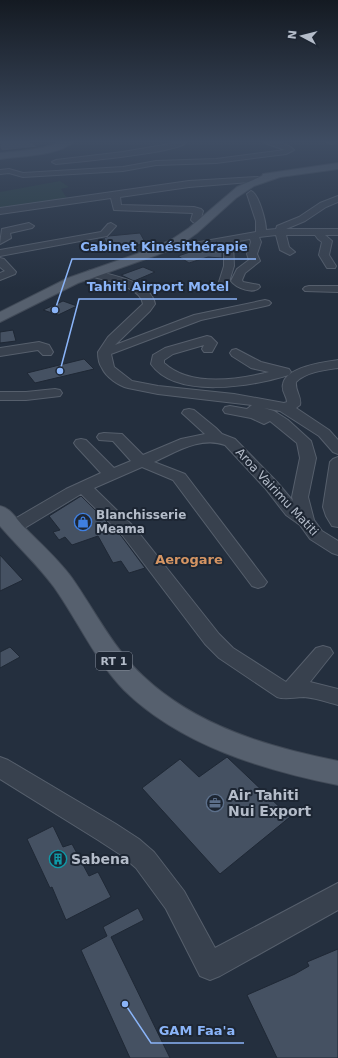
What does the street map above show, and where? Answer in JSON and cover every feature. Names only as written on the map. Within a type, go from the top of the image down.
[{"type":"main road","points":[[223,204],[224,200],[234,190]]},
{"type":"main road","points":[[1,317],[53,285],[91,275],[131,261],[172,244],[188,235],[239,190]]},
{"type":"main road","points":[[1,317],[54,296],[62,290],[91,275]]},
{"type":"main road","name":"RT 1","points":[[6,520],[55,571],[114,661],[148,695],[181,719],[272,759],[334,768]]},
{"type":"street","points":[[111,190],[116,195],[117,208],[194,210],[198,211],[196,220],[204,222]]},
{"type":"street","points":[[0,211],[144,190]]},
{"type":"street","points":[[251,194],[261,221],[252,254],[255,261],[242,269],[236,278],[236,281],[240,285],[255,287]]},
{"type":"street","points":[[276,232],[302,219],[323,205],[338,199]]},
{"type":"street","points":[[0,241],[6,238],[5,231],[29,226]]},
{"type":"street","points":[[0,253],[104,234],[111,226]]},
{"type":"street","points":[[276,232],[284,248],[290,252]]},
{"type":"street","points":[[172,244],[190,246],[276,232],[338,232]]},
{"type":"street","points":[[319,232],[321,237],[327,241],[324,255],[331,266]]},
{"type":"street","points":[[224,282],[230,266],[228,257],[229,243],[225,240]]},
{"type":"street","points":[[45,244],[90,241]]},
{"type":"street","points":[[17,250],[30,257]]},
{"type":"street","points":[[0,261],[11,272],[0,276]]},
{"type":"street","points":[[91,275],[137,288],[146,294],[149,300],[146,309],[112,340],[104,352],[104,358],[108,368],[121,380],[139,386],[234,398],[284,407],[293,405],[294,402],[289,387],[290,374]]},
{"type":"street","points":[[309,289],[338,289]]},
{"type":"street","points":[[104,352],[113,350],[205,315],[265,303]]},
{"type":"street","points":[[157,332],[205,309]]},
{"type":"street","points":[[208,349],[211,343],[207,340],[164,354],[158,358],[157,364],[171,375],[187,381],[200,382],[237,382],[290,374],[338,364]]},
{"type":"street","points":[[0,352],[37,346],[45,348],[48,352]]},
{"type":"street","points":[[236,353],[256,365],[290,374]]},
{"type":"street","points":[[171,391],[185,396],[233,404],[269,414],[300,437],[304,441],[308,458],[300,497],[306,520]]},
{"type":"street","points":[[0,396],[26,396],[56,393]]},
{"type":"street","points":[[284,407],[332,439],[338,449]]},
{"type":"street","points":[[230,410],[255,415],[297,445],[306,448]]},
{"type":"street","name":"Aroa Vairimu Matiti","points":[[189,413],[216,437],[230,442],[271,485],[292,512],[306,520],[316,535],[338,549]]},
{"type":"street","points":[[104,437],[117,437],[141,462],[169,472],[178,477],[212,519],[258,582]]},
{"type":"street","points":[[6,520],[180,445],[204,438],[216,437]]},
{"type":"street","points":[[81,443],[111,474]]},
{"type":"street","points":[[338,462],[335,485],[330,504],[331,510],[338,522]]},
{"type":"street","points":[[84,487],[129,532],[212,638],[226,653],[284,691],[292,689],[310,689],[338,697]]},
{"type":"street","points":[[292,689],[323,653]]},
{"type":"street","points":[[0,767],[107,832],[130,847],[145,860],[175,900],[210,966],[338,896]]},
{"type":"green space","points":[[9,190],[62,190],[68,200],[0,210],[0,192]]},
{"type":"building","points":[[140,233],[146,244],[108,247],[104,238],[109,236]]},
{"type":"building","points":[[221,246],[222,258],[208,257],[189,263],[178,256],[196,250]]},
{"type":"building","points":[[143,267],[155,272],[134,281],[121,275]]},
{"type":"building","points":[[63,301],[77,306],[58,315],[43,310]]},
{"type":"building","points":[[13,330],[16,341],[0,343],[0,332]]},
{"type":"building","points":[[84,359],[94,369],[35,383],[27,373]]},
{"type":"building","name":"Blanchisserie Meama","points":[[81,496],[122,537],[145,568],[129,573],[121,561],[113,563],[98,536],[72,545],[65,537],[59,540],[53,532],[60,530],[49,516]]},
{"type":"building","points":[[0,555],[23,580],[0,591]]},
{"type":"building","points":[[10,647],[20,657],[0,668],[0,652]]},
{"type":"building","name":"Air Tahiti Nui Export","points":[[227,757],[290,817],[220,874],[142,788],[180,759],[199,777]]},
{"type":"building","points":[[53,826],[63,847],[72,844],[89,876],[98,872],[111,897],[66,920],[52,887],[50,888],[27,839]]},
{"type":"building","points":[[138,908],[144,920],[111,937],[170,1058],[130,1058],[81,950],[107,936],[103,927]]},
{"type":"building","points":[[338,949],[338,1058],[277,1058],[247,995],[295,974],[309,966],[307,962]]},
{"type":"place","name":"Cabinet Kinésithérapie","points":[[55,310]]},
{"type":"place","name":"Tahiti Airport Motel","points":[[60,371]]},
{"type":"place","name":"Blanchisserie Meama","points":[[83,522]]},
{"type":"place","name":"Air Tahiti Nui Export","points":[[215,803]]},
{"type":"place","name":"Sabena","points":[[58,859]]},
{"type":"place","name":"GAM Faa'a","points":[[125,1004]]},
{"type":"district","name":"Aerogare","points":[[189,559]]}]
